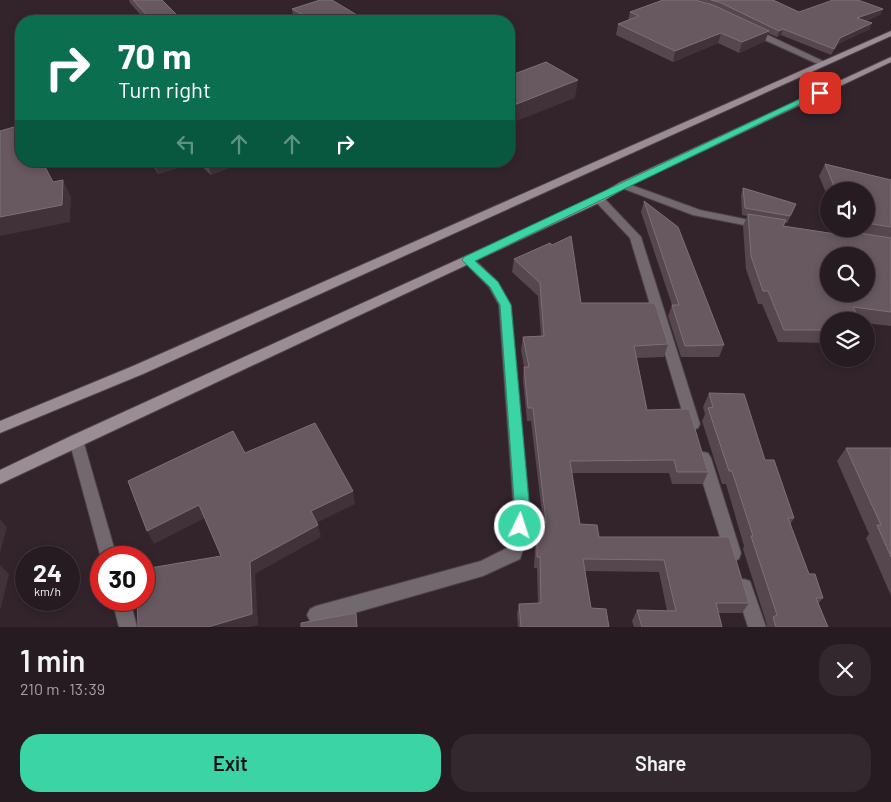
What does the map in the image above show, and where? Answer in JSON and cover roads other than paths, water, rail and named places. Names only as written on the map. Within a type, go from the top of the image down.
[{"type":"main road","points":[[0,427],[138,370],[891,33]]},
{"type":"main road","points":[[0,478],[76,440],[468,260],[891,59]]},
{"type":"street","points":[[745,28],[823,63]]},
{"type":"street","points":[[623,185],[697,213],[771,227]]},
{"type":"street","points":[[598,199],[635,237],[757,627]]},
{"type":"street","points":[[316,615],[483,568],[514,553],[522,513],[505,305],[494,285],[468,260]]},
{"type":"street","points":[[76,440],[106,546]]},
{"type":"street","points":[[124,611],[128,627]]}]
